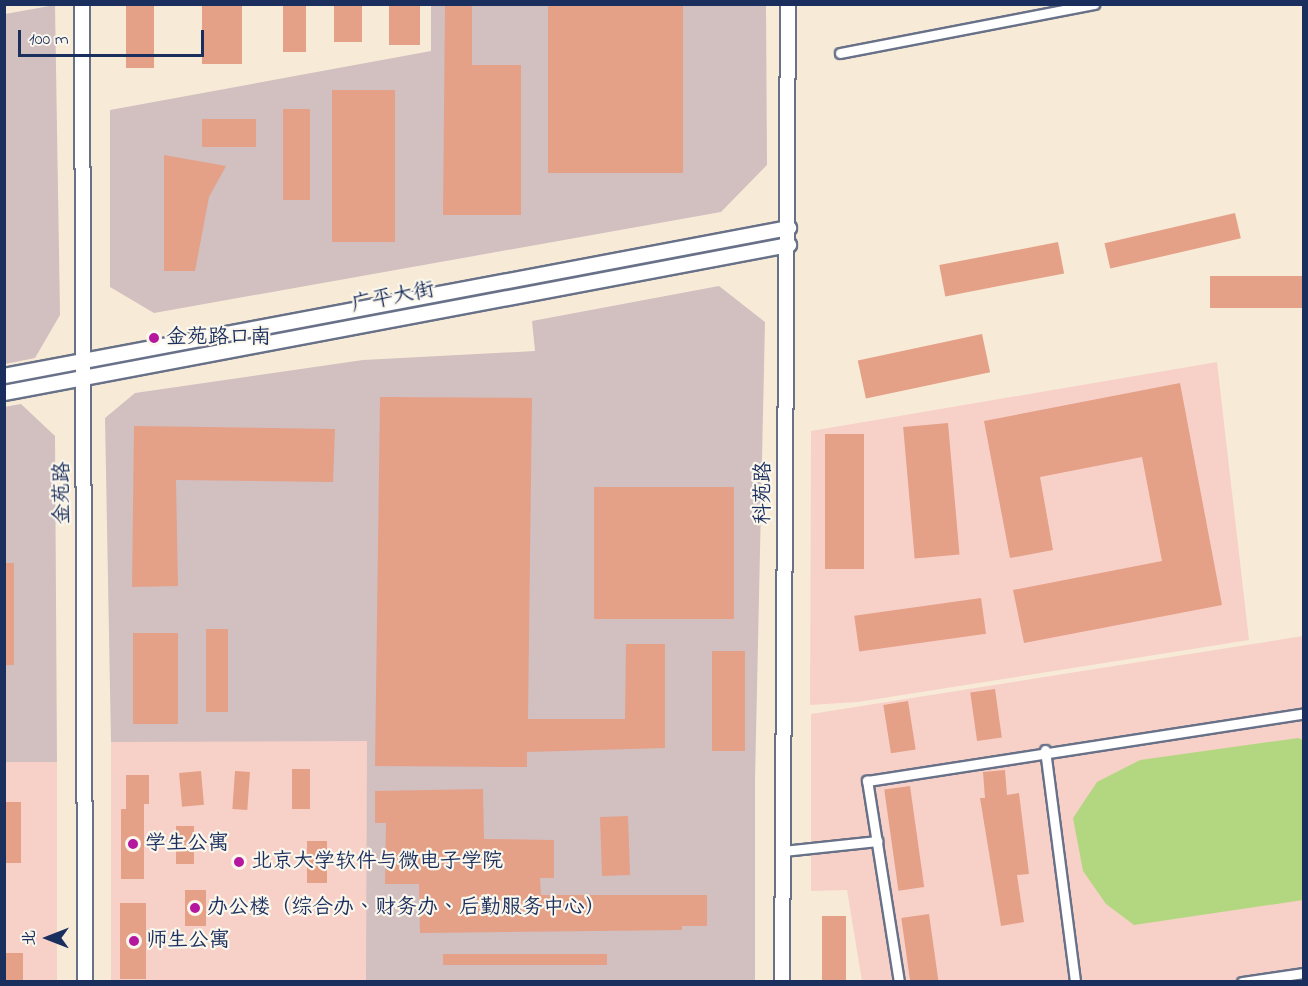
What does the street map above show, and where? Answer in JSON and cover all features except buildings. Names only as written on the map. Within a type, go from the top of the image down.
[{"type":"street","name":"金苑路","points":[[82,4],[85,981]]},
{"type":"street","name":"科苑路","points":[[782,981],[789,245],[788,4]]},
{"type":"street","points":[[840,53],[1094,4]]},
{"type":"street","name":"广平大街","points":[[4,376],[789,228]]},
{"type":"street","name":"广平大街","points":[[4,393],[789,245]]},
{"type":"street","points":[[899,981],[867,781],[1045,750],[1304,712]]},
{"type":"street","points":[[1045,750],[1075,981]]},
{"type":"street","points":[[783,851],[877,841]]},
{"type":"street","points":[[1242,981],[1304,973]]},
{"type":"shaded area","points":[[55,5],[60,315],[35,358],[5,364],[5,14]]},
{"type":"shaded area","points":[[431,5],[766,5],[767,165],[721,212],[154,313],[110,287],[110,110],[431,51]]},
{"type":"shaded area","points":[[719,286],[765,322],[755,780],[755,981],[366,981],[367,741],[111,742],[105,418],[135,393],[363,360],[535,351],[532,321]]},
{"type":"shaded area","points":[[1217,362],[1249,640],[858,702],[810,705],[811,431]]},
{"type":"shaded area","points":[[21,404],[55,436],[57,762],[5,762],[4,407]]},
{"type":"shaded area","points":[[1303,636],[1303,981],[862,981],[847,890],[811,891],[811,714]]},
{"type":"shaded area","name":"北京大学软件与微电子学院","points":[[111,741],[367,741],[367,981],[111,981]]},
{"type":"shaded area","points":[[5,762],[57,762],[57,982],[5,982]]},
{"type":"green space","points":[[1298,738],[1304,740],[1303,900],[1134,925],[1106,904],[1083,871],[1073,818],[1097,782],[1140,760]]},
{"type":"place","name":"金苑路口南","points":[[154,338]]},
{"type":"place","name":"学生公寓","points":[[133,844]]},
{"type":"place","name":"北京大学软件与微电子学院","points":[[239,862]]},
{"type":"place","name":"办公楼（综合办、财务办、后勤服务中心）","points":[[195,908]]},
{"type":"place","name":"师生公寓","points":[[134,941]]}]
